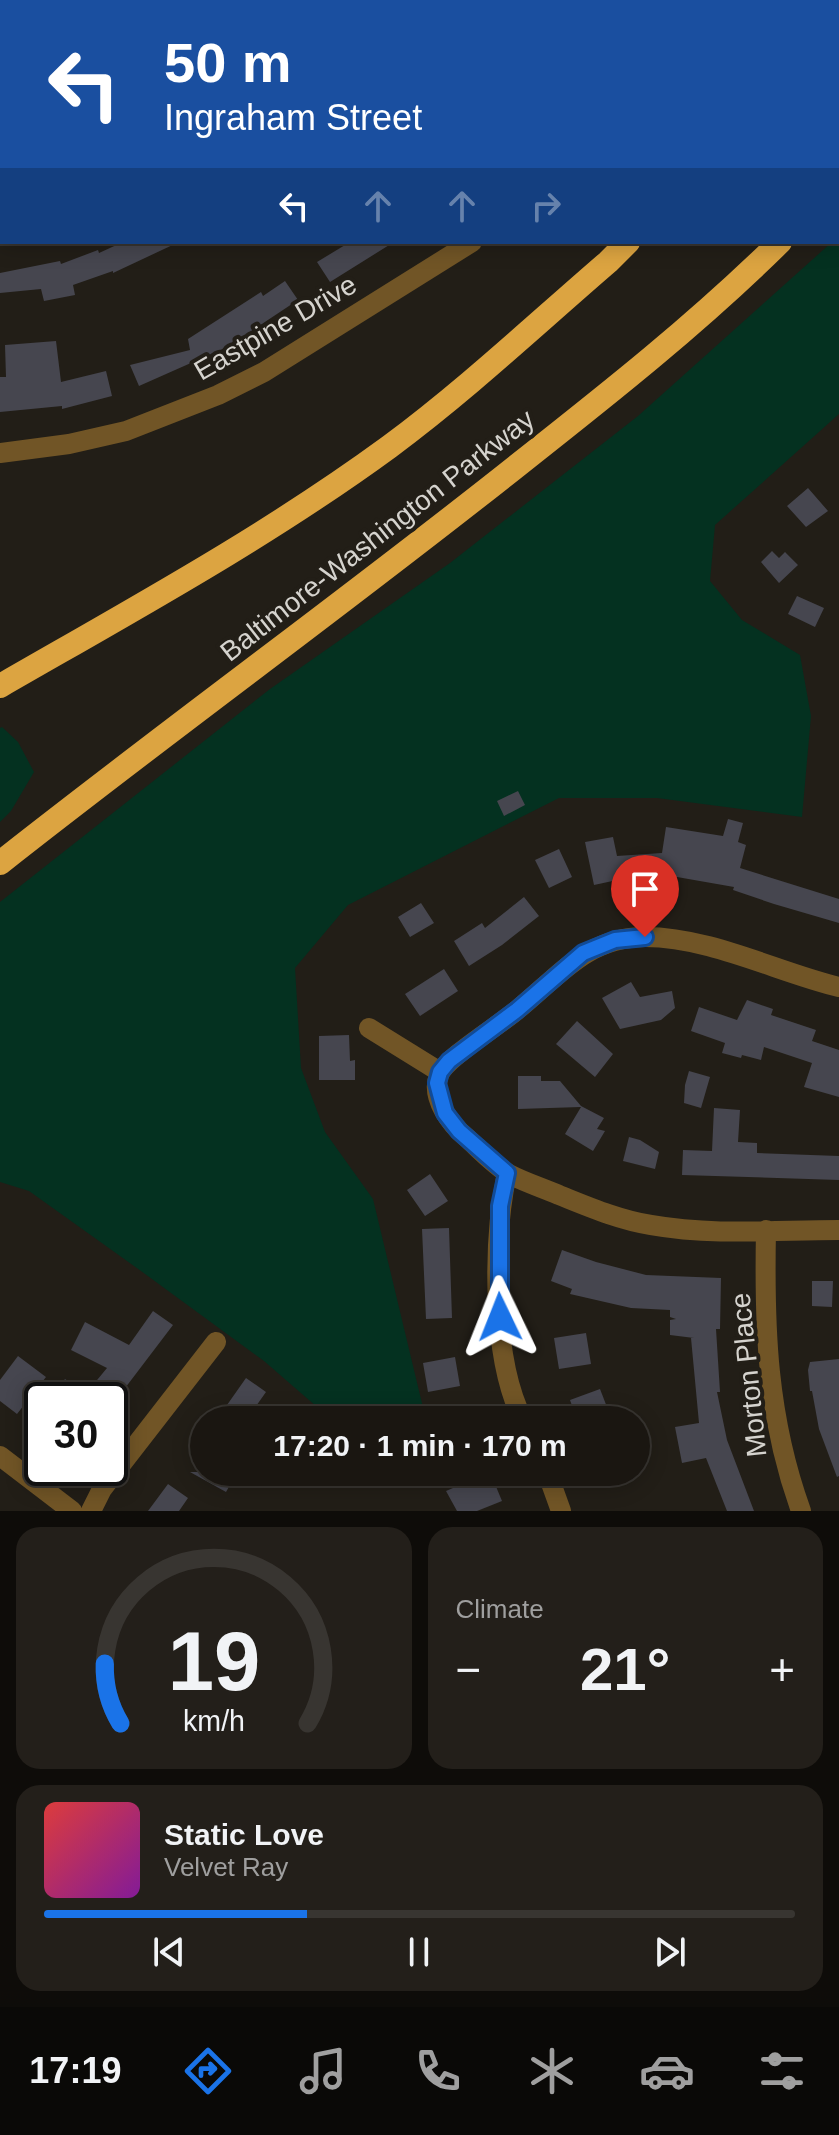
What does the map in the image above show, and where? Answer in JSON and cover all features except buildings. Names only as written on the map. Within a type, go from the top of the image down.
[{"type":"highway","points":[[0,686],[258,537],[391,446],[626,244]]},
{"type":"highway","name":"Baltimore-Washington Parkway","points":[[0,863],[618,387],[778,244]]},
{"type":"street","name":"Eastpine Drive","points":[[0,453],[69,444],[126,431],[218,395],[264,372],[469,244]]},
{"type":"street","points":[[839,987],[677,940],[645,937],[615,940],[583,953],[504,1020],[449,1061],[440,1072],[437,1083],[445,1113],[459,1131],[507,1173],[608,1215],[650,1225],[699,1230],[839,1230]]},
{"type":"street","points":[[369,1028],[440,1072]]},
{"type":"street","points":[[507,1173],[500,1206],[502,1347],[506,1378],[517,1406]]},
{"type":"street","name":"Morton Place","points":[[766,1230],[766,1317],[775,1413],[781,1451],[801,1511]]},
{"type":"street","points":[[91,1511],[102,1489],[216,1342]]},
{"type":"street","points":[[0,1456],[72,1511]]},
{"type":"street","points":[[552,1486],[561,1511]]},
{"type":"green space","points":[[830,244],[839,244],[839,414],[715,525],[710,581],[742,620],[800,655],[811,716],[802,817],[657,798],[559,798],[348,905],[295,968],[301,1068],[325,1132],[373,1199],[423,1406],[316,1406],[264,1361],[29,1191],[0,1182],[0,902],[270,689],[450,563],[638,416]]},
{"type":"green space","points":[[0,728],[18,742],[34,772],[11,811],[0,822]]},
{"type":"route","points":[[500,1317],[500,1206],[507,1173],[459,1131],[445,1113],[437,1083],[440,1072],[449,1061],[517,1010],[583,953],[615,940],[645,937]]}]
